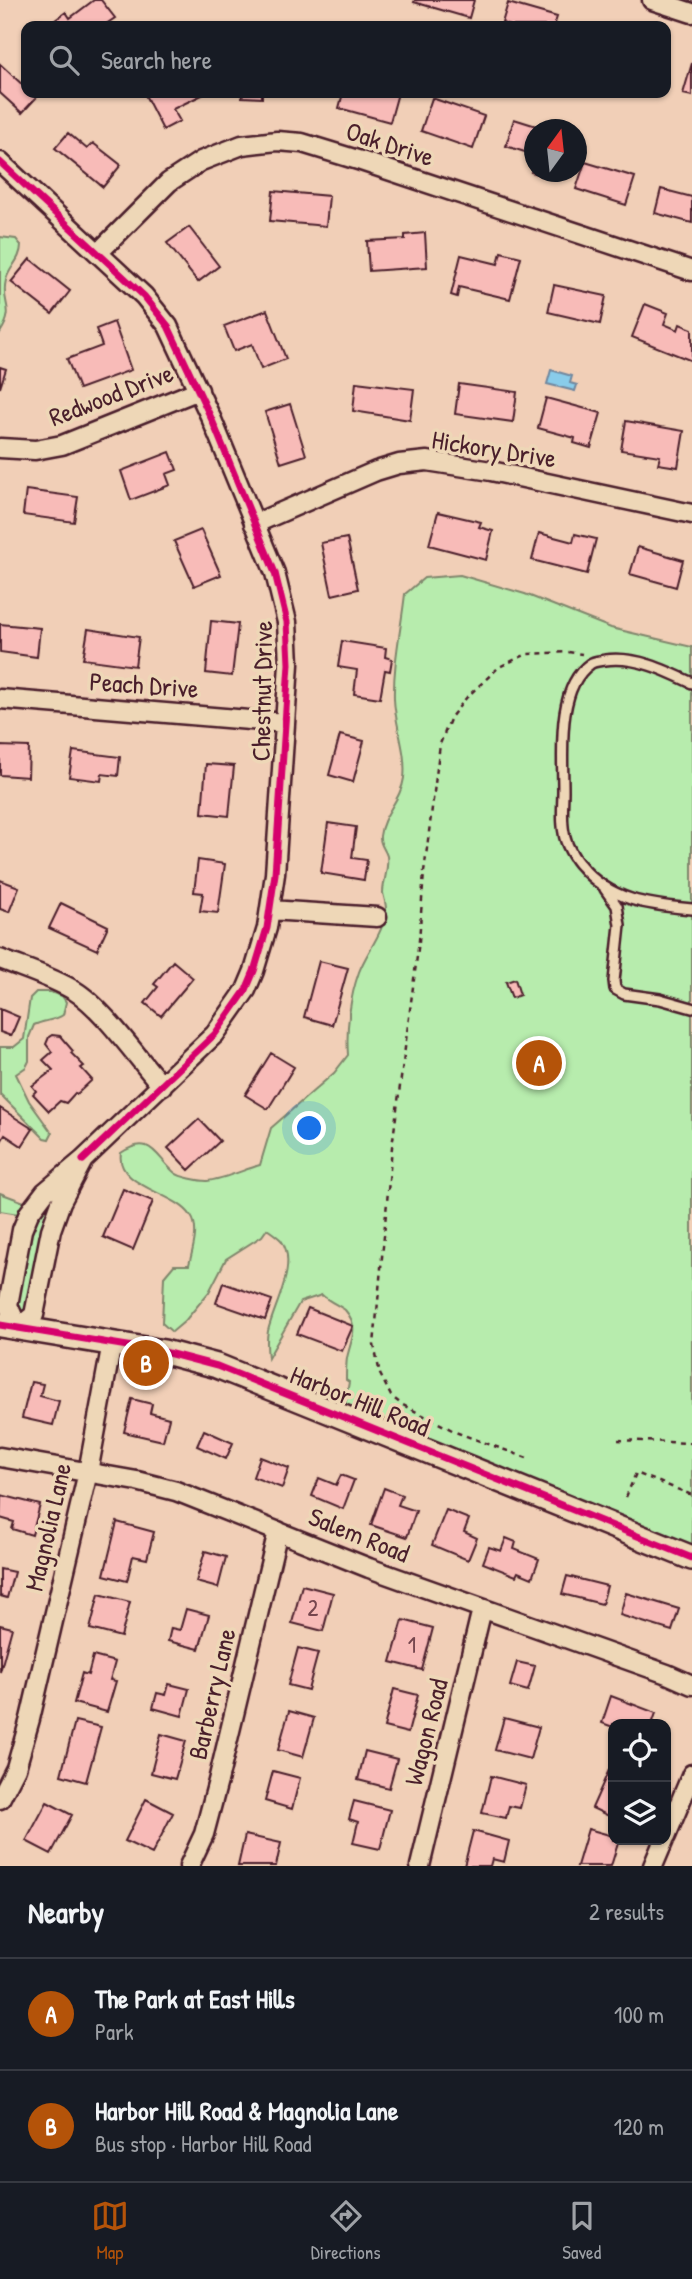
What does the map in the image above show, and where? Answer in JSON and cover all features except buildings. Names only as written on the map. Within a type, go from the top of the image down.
[{"type":"street","points":[[652,0],[692,13]]},
{"type":"street","name":"Oak Drive","points":[[99,253],[169,182],[201,161],[242,145],[277,141],[302,143],[361,160],[692,271]]},
{"type":"street","name":"Chestnut Drive","points":[[0,163],[99,253],[163,318],[199,390],[275,573],[287,622],[289,664],[270,910],[254,971],[234,1008],[215,1034],[83,1160],[45,1192],[29,1213],[22,1230],[8,1305],[9,1327],[33,1315],[51,1230],[61,1202],[83,1160]]},
{"type":"street","name":"Redwood Drive","points":[[0,448],[35,450],[62,445],[199,390]]},
{"type":"street","name":"Hickory Drive","points":[[254,524],[376,471],[399,464],[427,461],[491,471],[692,514]]},
{"type":"street","name":"Peach Drive","points":[[0,699],[285,723]]},
{"type":"street","points":[[270,910],[377,917]]},
{"type":"street","points":[[0,959],[66,986],[80,995],[101,1015],[162,1086]]},
{"type":"street","name":"Harbor Hill Road","points":[[9,1327],[182,1356],[229,1371],[692,1558]]},
{"type":"street","name":"Magnolia Lane","points":[[0,1799],[16,1768],[30,1719],[88,1472],[113,1343]]},
{"type":"street","name":"Salem Road","points":[[0,1458],[137,1481],[176,1491],[369,1568],[692,1685]]},
{"type":"street","name":"Barberry Lane","points":[[189,1866],[204,1834],[215,1794],[278,1531]]},
{"type":"street","name":"Wagon Road","points":[[420,1866],[482,1609]]},
{"type":"street","points":[[671,1824],[692,1774]]},
{"type":"street","points":[[653,1866],[662,1845]]},
{"type":"lane","points":[[692,683],[665,670],[637,662],[616,659],[592,662],[577,678],[568,701],[563,738],[564,835],[579,865],[604,888],[617,906],[620,925],[615,989],[624,994],[660,999],[692,1008]]},
{"type":"lane","points":[[604,888],[633,901],[692,909]]},
{"type":"path","points":[[527,1458],[458,1433],[401,1404],[391,1395],[380,1374],[374,1345],[393,1147],[440,744],[451,717],[467,697],[499,667],[527,654],[568,652],[616,659]]},
{"type":"path","points":[[618,1440],[692,1443]]},
{"type":"path","points":[[626,1497],[636,1472],[692,1495]]},
{"type":"green space","points":[[0,237],[16,239],[21,245],[19,255],[6,280],[8,311],[0,333]]},
{"type":"green space","points":[[460,575],[525,594],[611,628],[692,647],[692,1559],[343,1416],[349,1382],[346,1380],[352,1322],[345,1310],[322,1295],[300,1302],[268,1358],[268,1331],[284,1285],[287,1261],[281,1240],[267,1229],[262,1236],[226,1259],[209,1292],[172,1332],[162,1323],[164,1277],[174,1265],[189,1265],[194,1240],[194,1221],[173,1201],[137,1182],[127,1174],[122,1164],[121,1153],[140,1145],[147,1146],[177,1174],[199,1180],[220,1178],[260,1165],[271,1128],[334,1073],[348,1055],[349,1013],[353,992],[362,964],[385,917],[383,893],[387,861],[380,842],[381,828],[404,778],[404,758],[395,709],[394,686],[405,594],[424,578]]},
{"type":"green space","points":[[36,992],[50,992],[62,996],[66,1002],[63,1015],[34,1025],[29,1037],[29,1061],[26,1067],[16,1074],[29,1101],[52,1133],[49,1139],[44,1138],[0,1094],[0,1047],[14,1047],[24,1039],[30,998]]},
{"type":"green space","points":[[71,1181],[34,1315],[18,1328],[8,1305],[29,1213]]},
{"type":"green space","points":[[0,1193],[24,1202],[23,1210],[18,1214],[0,1211]]},
{"type":"water","points":[[551,370],[572,376],[570,383],[577,385],[575,391],[547,384]]},
{"type":"cycle path","points":[[0,162],[144,296],[168,326],[212,420],[275,573],[287,622],[289,664],[275,874],[267,928],[254,971],[246,990],[215,1034],[83,1160]]},
{"type":"cycle path","points":[[0,1325],[164,1352],[217,1366],[692,1558]]},
{"type":"place","name":"The Park at East Hills","points":[[539,1063]]},
{"type":"place","name":"Harbor Hill Road & Magnolia Lane","points":[[146,1363]]}]
